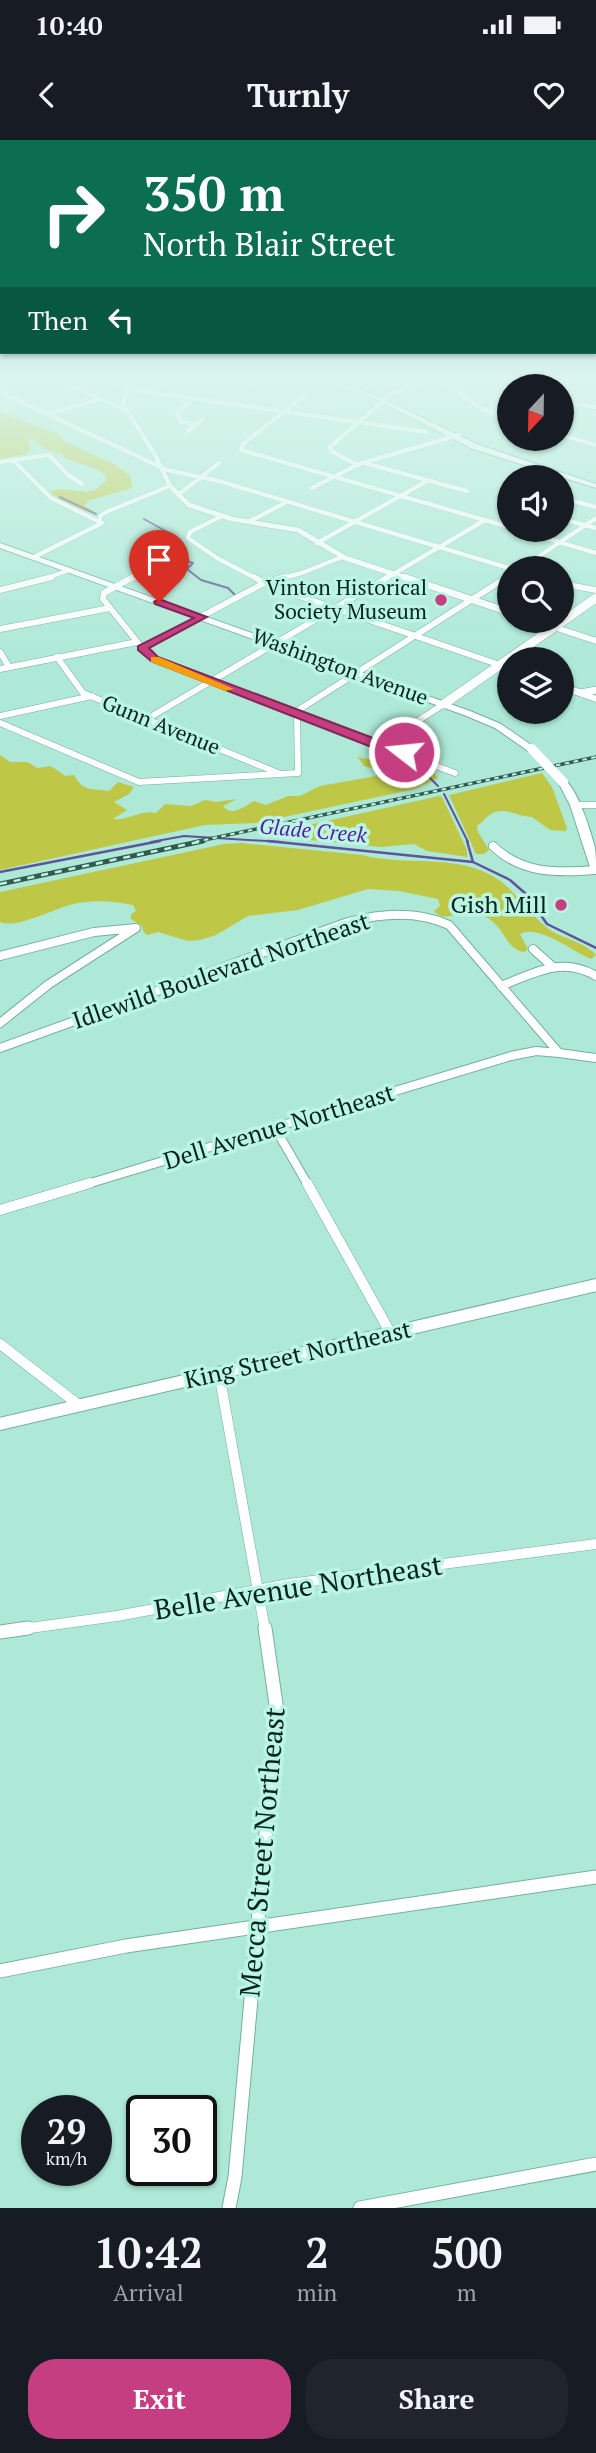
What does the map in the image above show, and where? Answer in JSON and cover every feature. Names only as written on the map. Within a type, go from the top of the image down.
[{"type":"main road","points":[[563,473],[596,484]]},
{"type":"main road","name":"Washington Avenue","points":[[0,545],[484,720],[532,749],[563,782],[575,805],[596,869]]},
{"type":"main road","points":[[574,613],[596,598]]},
{"type":"main road","points":[[529,647],[546,633]]},
{"type":"main road","points":[[444,704],[497,671]]},
{"type":"street","points":[[26,473],[51,498],[100,520]]},
{"type":"street","points":[[66,473],[82,484]]},
{"type":"street","points":[[164,473],[170,486],[194,507],[248,522],[295,528],[342,557],[497,608]]},
{"type":"street","points":[[185,473],[497,564]]},
{"type":"street","points":[[178,495],[208,473]]},
{"type":"street","points":[[319,473],[497,524]]},
{"type":"street","points":[[312,488],[343,473]]},
{"type":"street","points":[[397,473],[467,491]]},
{"type":"street","points":[[317,543],[427,481]]},
{"type":"street","points":[[34,557],[99,527],[106,512],[170,486]]},
{"type":"street","points":[[574,501],[596,507]]},
{"type":"street","points":[[248,522],[287,502]]},
{"type":"street","points":[[222,516],[190,532],[188,538],[263,584],[497,663]]},
{"type":"street","points":[[574,533],[596,518]]},
{"type":"street","points":[[147,719],[277,645],[485,520]]},
{"type":"street","points":[[574,522],[596,528]]},
{"type":"street","points":[[539,556],[560,542],[596,553]]},
{"type":"street","points":[[142,648],[263,584],[307,572],[342,557]]},
{"type":"street","points":[[173,567],[134,578],[104,593],[103,599],[142,648],[155,660],[455,773]]},
{"type":"street","points":[[0,590],[50,578],[69,570]]},
{"type":"street","points":[[0,723],[131,780],[145,782],[298,773],[297,715],[307,704],[497,584]]},
{"type":"street","points":[[574,586],[596,590]]},
{"type":"street","points":[[0,629],[110,607]]},
{"type":"street","points":[[572,633],[596,641]]},
{"type":"street","points":[[0,668],[137,642]]},
{"type":"street","points":[[0,652],[9,667]]},
{"type":"street","name":"Gunn Avenue","points":[[57,657],[78,689],[279,774]]},
{"type":"street","points":[[577,692],[596,690]]},
{"type":"street","points":[[574,691],[596,699]]},
{"type":"street","points":[[0,716],[92,696]]},
{"type":"street","points":[[382,744],[444,704]]},
{"type":"street","points":[[575,805],[596,805]]},
{"type":"street","points":[[493,846],[501,856],[542,872],[596,869]]},
{"type":"street","name":"Idlewild Boulevard Northeast","points":[[0,1048],[326,929],[368,916],[411,916],[443,922],[463,940],[559,1053]]},
{"type":"street","points":[[0,956],[123,926],[133,925],[136,928],[50,984],[0,1023]]},
{"type":"street","points":[[533,949],[553,967]]},
{"type":"street","points":[[501,986],[553,967],[573,964],[596,976]]},
{"type":"street","name":"Dell Avenue Northeast","points":[[0,1210],[525,1052],[559,1053]]},
{"type":"street","points":[[559,1053],[596,1058]]},
{"type":"street","points":[[275,1128],[391,1334]]},
{"type":"street","name":"King Street Northeast","points":[[0,1424],[596,1285]]},
{"type":"street","points":[[0,1344],[80,1406]]},
{"type":"street","name":"Mecca Street Northeast","points":[[219,1373],[276,1691],[235,2177],[229,2208]]},
{"type":"street","name":"Belle Avenue Northeast","points":[[0,1632],[117,1616],[257,1589],[596,1544]]},
{"type":"street","points":[[0,1971],[127,1946],[596,1877]]},
{"type":"street","points":[[360,2208],[596,2164]]},
{"type":"green space","points":[[102,473],[126,473],[130,476],[132,488],[87,501],[85,506],[94,511],[91,513],[62,502],[50,491],[95,490],[106,481],[106,476]]},
{"type":"green space","points":[[0,755],[10,762],[27,762],[38,768],[51,766],[65,776],[74,775],[88,788],[109,791],[118,782],[134,787],[129,794],[114,802],[127,810],[113,819],[156,813],[165,804],[191,806],[205,800],[216,802],[237,799],[223,806],[234,811],[254,801],[266,805],[288,796],[300,796],[320,786],[376,776],[377,770],[364,766],[358,757],[434,773],[438,778],[415,789],[256,823],[205,825],[0,870]]},
{"type":"green space","points":[[542,773],[552,787],[566,831],[550,830],[532,817],[506,811],[496,812],[477,826],[489,850],[484,854],[476,854],[449,795]]},
{"type":"green space","points":[[442,797],[467,850],[467,857],[427,851],[414,844],[381,847],[290,838],[282,831]]},
{"type":"green space","points":[[242,843],[396,860],[450,863],[483,871],[499,880],[545,926],[585,946],[596,955],[591,959],[546,935],[528,932],[520,934],[528,949],[524,952],[517,950],[495,924],[480,914],[474,912],[438,915],[434,911],[440,906],[438,899],[399,891],[368,889],[298,910],[248,916],[216,935],[200,940],[188,941],[158,932],[147,935],[142,926],[131,919],[131,914],[136,911],[133,905],[112,902],[78,903],[17,923],[0,922],[0,892],[224,844]]},
{"type":"waterway","points":[[60,497],[96,514]]},
{"type":"waterway","points":[[144,519],[169,533],[165,554],[193,563],[187,569],[201,580],[228,588],[236,596]]},
{"type":"waterway","points":[[428,776],[438,786]]},
{"type":"waterway","points":[[444,794],[468,842]]},
{"type":"waterway","name":"Glade Creek","points":[[151,842],[184,836],[271,841]]},
{"type":"waterway","name":"Glade Creek","points":[[0,872],[160,841]]},
{"type":"waterway","name":"Glade Creek","points":[[271,841],[282,842]]},
{"type":"waterway","name":"Glade Creek","points":[[271,841],[473,862]]},
{"type":"waterway","points":[[467,841],[473,862]]},
{"type":"waterway","name":"Glade Creek","points":[[473,862],[510,880],[526,894],[547,924],[596,948]]},
{"type":"railway","points":[[195,842],[596,757]]},
{"type":"railway","points":[[0,884],[203,841]]},
{"type":"slow traffic","points":[[155,660],[229,689]]},
{"type":"place","name":"Vinton Historical Society Museum","points":[[441,600]]},
{"type":"place","name":"Gish Mill","points":[[561,905]]},
{"type":"route","points":[[159,602],[202,617],[142,648],[154,659],[277,708],[404,752]]}]
